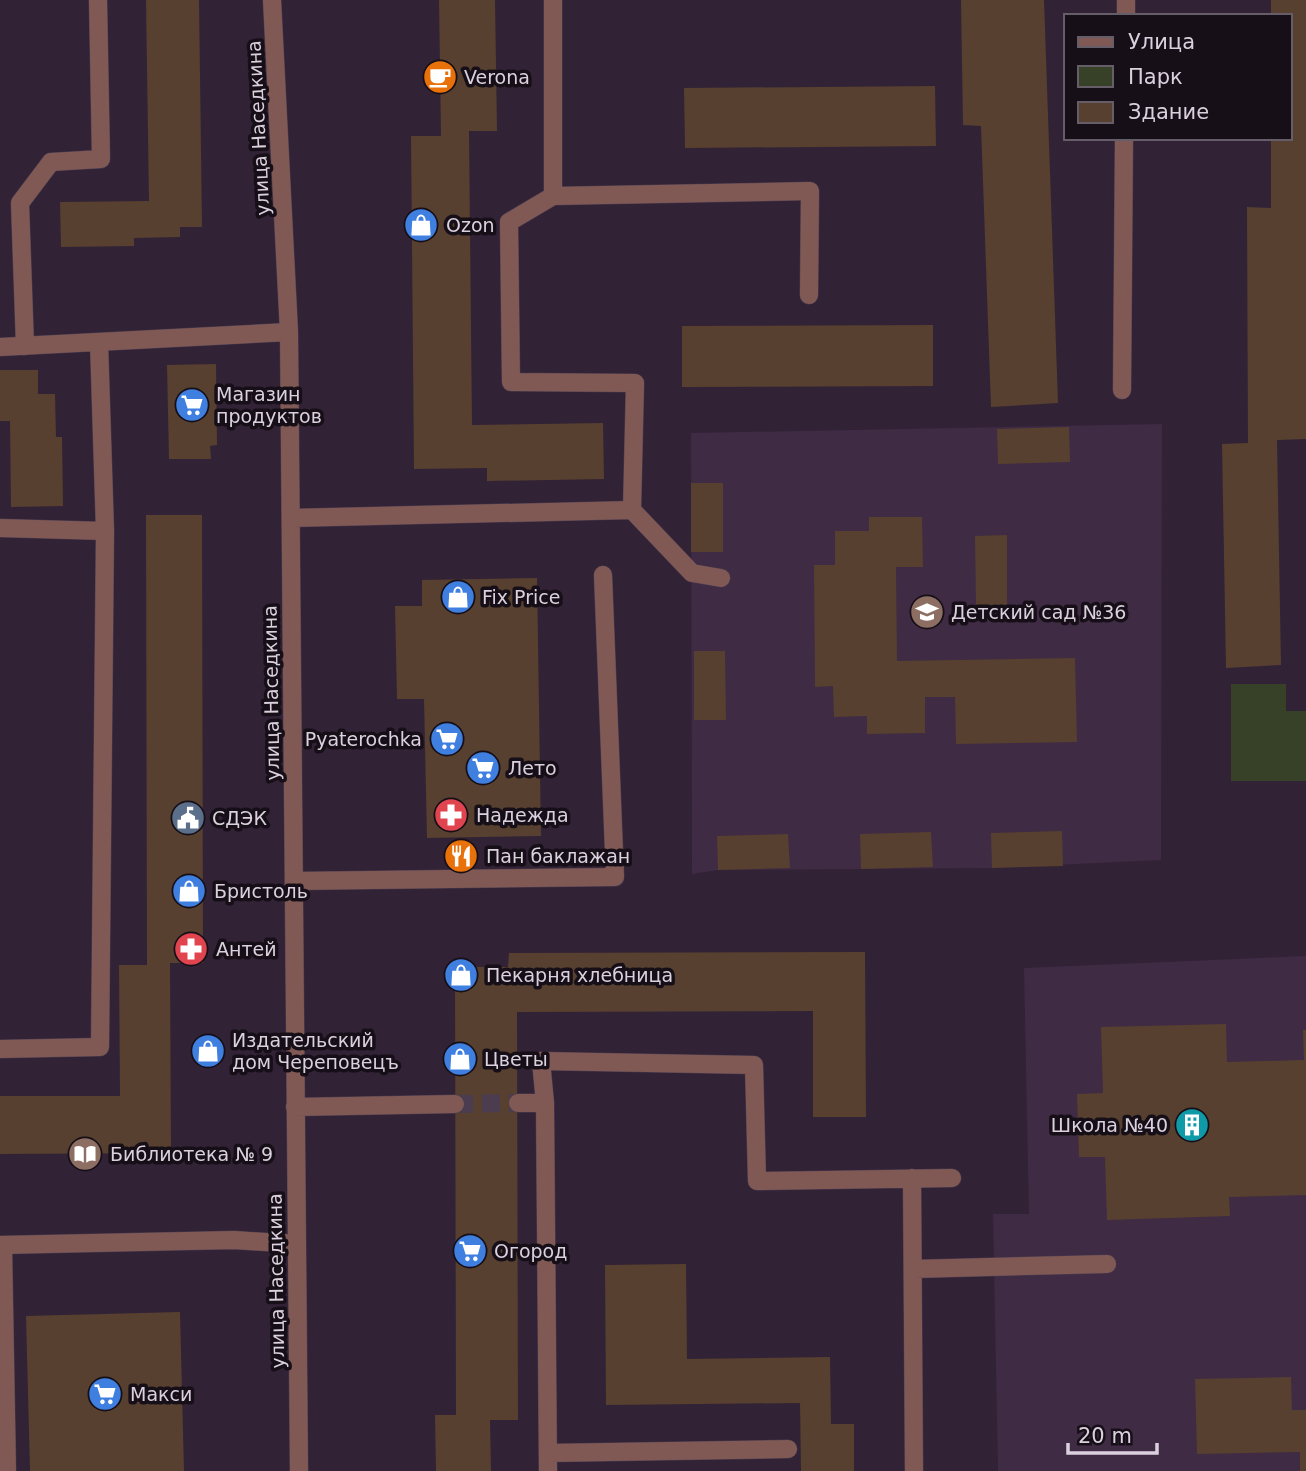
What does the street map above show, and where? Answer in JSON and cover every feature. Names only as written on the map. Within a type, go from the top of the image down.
[{"type":"street","points":[[25,346],[20,203],[51,162],[101,159],[99,0]]},
{"type":"street","name":"улица Наседкина","points":[[272,0],[289,332],[299,1471]]},
{"type":"street","points":[[553,0],[553,196]]},
{"type":"street","points":[[1122,390],[1124,140]]},
{"type":"street","points":[[721,578],[692,573],[632,510],[635,383],[511,382],[509,222],[553,196],[810,191],[809,295]]},
{"type":"street","points":[[0,347],[289,332]]},
{"type":"street","points":[[0,1049],[100,1047],[105,531],[99,342]]},
{"type":"street","points":[[291,518],[632,510]]},
{"type":"street","points":[[0,528],[105,531]]},
{"type":"street","points":[[294,881],[615,877],[603,575]]},
{"type":"street","points":[[548,1471],[545,1103],[541,1061],[754,1065],[757,1181],[952,1178]]},
{"type":"street","points":[[517,1103],[545,1103]]},
{"type":"street","points":[[295,1107],[455,1104]]},
{"type":"street","points":[[912,1178],[914,1471]]},
{"type":"street","points":[[7,1471],[1,1245],[234,1240],[297,1244]]},
{"type":"street","points":[[913,1269],[1107,1265]]},
{"type":"street","points":[[548,1453],[788,1449]]},
{"type":"shaded area","name":"Детский сад №36","points":[[1162,424],[1161,860],[992,868],[718,870],[692,874],[691,433]]},
{"type":"shaded area","points":[[1306,956],[1306,1471],[998,1471],[993,1214],[1029,1214],[1024,968]]},
{"type":"green space","points":[[1231,684],[1286,684],[1286,711],[1306,711],[1306,781],[1231,781]]},
{"type":"building","points":[[146,0],[199,0],[202,227],[180,227],[180,237],[134,238],[134,246],[61,247],[60,202],[149,201]]},
{"type":"building","points":[[439,0],[495,0],[497,131],[469,131],[472,425],[603,423],[604,479],[487,481],[487,468],[414,469],[411,136],[441,136]]},
{"type":"building","points":[[961,0],[1044,0],[1058,403],[991,407],[981,126],[963,125]]},
{"type":"building","points":[[1271,0],[1306,0],[1306,439],[1277,440],[1281,665],[1226,668],[1222,444],[1248,443],[1247,207],[1271,208],[1271,140],[1292,140],[1292,14],[1271,14]]},
{"type":"building","points":[[935,86],[936,146],[685,148],[684,88]]},
{"type":"building","points":[[933,325],[933,386],[682,387],[682,326]]},
{"type":"building","name":"Магазин продуктов","points":[[216,364],[217,445],[210,446],[211,459],[169,459],[167,365]]},
{"type":"building","points":[[0,370],[38,370],[38,394],[55,394],[56,437],[62,437],[63,506],[11,507],[10,421],[0,421]]},
{"type":"building","points":[[1069,427],[1070,462],[998,464],[997,429]]},
{"type":"building","points":[[691,483],[723,483],[723,552],[691,552]]},
{"type":"building","points":[[146,515],[202,515],[203,963],[170,963],[171,1153],[0,1154],[0,1096],[120,1096],[119,965],[147,965]]},
{"type":"building","points":[[869,517],[922,517],[923,567],[896,567],[897,661],[1075,658],[1077,742],[956,744],[955,697],[925,697],[925,733],[867,734],[867,716],[834,717],[833,686],[815,687],[814,565],[835,565],[835,531],[869,531]]},
{"type":"building","points":[[1007,535],[1007,605],[976,605],[975,536]]},
{"type":"building","name":"Лето","points":[[537,578],[541,836],[427,838],[424,699],[397,699],[395,606],[422,606],[422,580]]},
{"type":"building","points":[[694,651],[725,651],[726,720],[694,720]]},
{"type":"building","points":[[1062,831],[1063,866],[992,868],[991,833]]},
{"type":"building","points":[[931,832],[933,867],[861,869],[860,834]]},
{"type":"building","points":[[788,834],[790,868],[718,870],[717,836]]},
{"type":"building","points":[[865,952],[866,1117],[813,1117],[813,1011],[517,1012],[518,1420],[490,1420],[491,1471],[436,1471],[435,1415],[456,1415],[455,967],[508,967],[509,953]]},
{"type":"building","name":"Школа №40","points":[[1226,1024],[1227,1062],[1304,1060],[1303,1030],[1306,1030],[1306,1195],[1229,1197],[1230,1216],[1107,1220],[1105,1157],[1079,1157],[1077,1094],[1103,1093],[1101,1027]]},
{"type":"building","points":[[686,1264],[687,1359],[830,1357],[831,1424],[854,1424],[854,1471],[801,1471],[800,1403],[606,1405],[605,1265]]},
{"type":"building","name":"Макси","points":[[180,1312],[184,1471],[30,1471],[26,1316]]},
{"type":"building","points":[[1291,1377],[1292,1410],[1306,1410],[1306,1471],[1300,1471],[1300,1452],[1197,1454],[1195,1379]]},
{"type":"tunnel","points":[[455,1104],[518,1103]]},
{"type":"place","name":"Verona","points":[[440,77]]},
{"type":"place","name":"Ozon","points":[[421,225]]},
{"type":"place","name":"Магазин продуктов","points":[[192,405]]},
{"type":"place","name":"Fix Price","points":[[458,597]]},
{"type":"place","name":"Детский сад №36","points":[[927,612]]},
{"type":"place","name":"Pyaterochka","points":[[447,739]]},
{"type":"place","name":"Лето","points":[[483,768]]},
{"type":"place","name":"Надежда","points":[[451,815]]},
{"type":"place","name":"СДЭК","points":[[188,818]]},
{"type":"place","name":"Пан баклажан","points":[[461,856]]},
{"type":"place","name":"Бристоль","points":[[189,891]]},
{"type":"place","name":"Антей","points":[[191,949]]},
{"type":"place","name":"Пекарня хлебница","points":[[461,975]]},
{"type":"place","name":"Издательский дом Череповецъ","points":[[208,1051]]},
{"type":"place","name":"Цветы","points":[[460,1059]]},
{"type":"place","name":"Школа №40","points":[[1192,1125]]},
{"type":"place","name":"Библиотека № 9","points":[[85,1154]]},
{"type":"place","name":"Огород","points":[[470,1251]]},
{"type":"place","name":"Макси","points":[[105,1394]]}]
